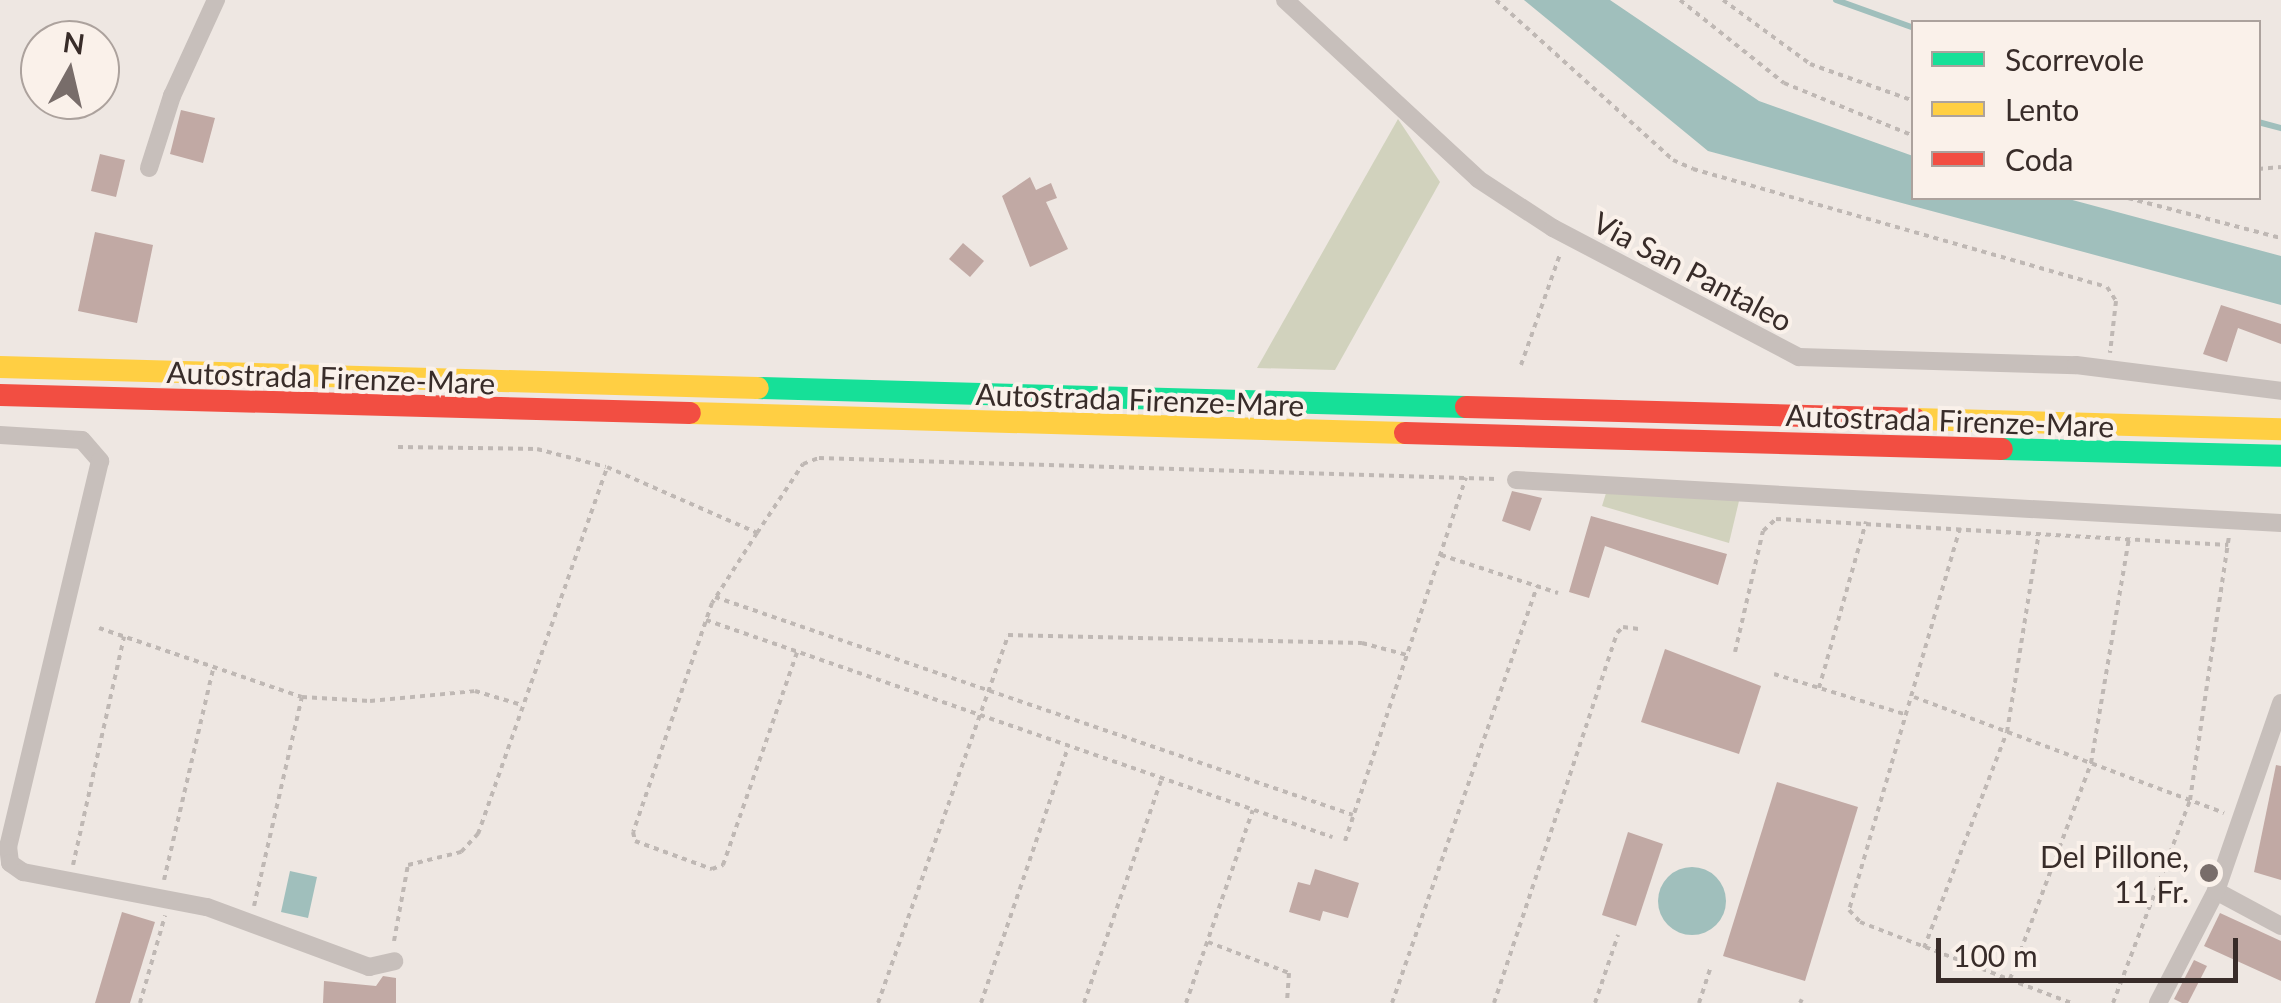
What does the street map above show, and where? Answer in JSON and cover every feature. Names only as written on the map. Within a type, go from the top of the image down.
[{"type":"highway","name":"Autostrada Firenze-Mare","points":[[0,368],[2281,429]]},
{"type":"highway","name":"Autostrada Firenze-Mare","points":[[0,395],[2281,456]]},
{"type":"street","points":[[149,168],[216,0]]},
{"type":"street","name":"Via San Pantaleo","points":[[1285,0],[1461,167],[1566,235],[1799,356],[2108,367],[2281,391]]},
{"type":"street","points":[[0,435],[82,440],[100,462],[7,852],[23,872],[166,896],[250,921],[369,967],[394,961]]},
{"type":"street","points":[[1516,480],[2281,524]]},
{"type":"street","points":[[2158,1003],[2216,891],[2281,703]]},
{"type":"street","points":[[2216,891],[2281,926]]},
{"type":"path","points":[[1496,0],[1672,160],[1693,170],[2106,287],[2116,307],[2108,367]]},
{"type":"path","points":[[1680,0],[1784,82],[1911,135]]},
{"type":"path","points":[[1723,0],[1810,64],[1911,101]]},
{"type":"path","points":[[2136,200],[2281,238]]},
{"type":"path","points":[[1521,365],[1566,235]]},
{"type":"path","points":[[398,447],[537,449],[607,467],[756,533]]},
{"type":"path","points":[[797,652],[725,862],[712,869],[632,837],[715,597],[802,464],[819,458],[1516,480]]},
{"type":"path","points":[[394,961],[404,870],[473,842],[607,467]]},
{"type":"path","points":[[1344,841],[1466,478]]},
{"type":"path","points":[[1736,652],[1768,523],[1782,518],[2228,545]]},
{"type":"path","points":[[1819,688],[1866,522]]},
{"type":"path","points":[[1960,528],[1849,910],[1856,920],[2071,1003]]},
{"type":"path","points":[[1924,948],[2007,732],[2039,532]]},
{"type":"path","points":[[2113,1003],[2190,800],[2230,532]]},
{"type":"path","points":[[2010,979],[2091,763],[2129,540]]},
{"type":"path","points":[[1441,554],[1558,593]]},
{"type":"path","points":[[1392,1003],[1537,586]]},
{"type":"path","points":[[715,597],[1353,815]]},
{"type":"path","points":[[706,620],[1332,837]]},
{"type":"path","points":[[1494,1003],[1617,633],[1623,627],[1639,629]]},
{"type":"path","points":[[99,628],[302,697],[370,701],[475,691],[522,705]]},
{"type":"path","points":[[878,1003],[1004,638],[1013,634],[1362,642],[1407,655]]},
{"type":"path","points":[[70,880],[124,637]]},
{"type":"path","points":[[140,1003],[213,669]]},
{"type":"path","points":[[1774,674],[1907,716]]},
{"type":"path","points":[[250,921],[302,697]]},
{"type":"path","points":[[1913,697],[2228,814]]},
{"type":"path","points":[[980,1003],[1068,746]]},
{"type":"path","points":[[1084,1003],[1162,779]]},
{"type":"path","points":[[1186,1003],[1252,810]]},
{"type":"path","points":[[1595,1003],[1618,935]]},
{"type":"path","points":[[1208,942],[1289,973],[1287,1003]]},
{"type":"path","points":[[1699,1003],[1711,967]]},
{"type":"green space","points":[[1398,119],[1440,182],[1335,370],[1257,368]]},
{"type":"green space","points":[[1607,490],[1739,501],[1729,543],[1602,506]]},
{"type":"water","points":[[1524,0],[1610,0],[1759,101],[1911,155],[1911,200],[2072,200],[2281,256],[2281,305],[1708,151]]},
{"type":"water","points":[[1692,867],[1716,877],[1726,901],[1716,925],[1692,935],[1668,925],[1658,901],[1668,877]]},
{"type":"water","points":[[290,871],[317,877],[308,918],[281,912]]},
{"type":"building","points":[[181,110],[215,118],[203,163],[170,154]]},
{"type":"building","points":[[100,154],[125,160],[116,197],[91,191]]},
{"type":"building","points":[[1030,177],[1036,190],[1051,183],[1057,198],[1046,202],[1068,249],[1030,267],[1002,196]]},
{"type":"building","points":[[95,232],[153,245],[137,323],[78,311]]},
{"type":"building","points":[[963,243],[984,261],[970,277],[949,259]]},
{"type":"building","points":[[2221,305],[2281,324],[2281,344],[2238,328],[2227,362],[2203,354]]},
{"type":"building","points":[[1512,491],[1542,498],[1530,531],[1502,521]]},
{"type":"building","points":[[1591,516],[1727,554],[1718,585],[1605,546],[1589,598],[1569,592]]},
{"type":"building","points":[[1665,649],[1761,686],[1739,754],[1641,722]]},
{"type":"building","points":[[2276,765],[2281,766],[2281,880],[2254,872]]},
{"type":"building","points":[[1777,782],[1858,807],[1805,981],[1723,956]]},
{"type":"building","points":[[1628,832],[1663,844],[1636,926],[1602,915]]},
{"type":"building","points":[[1315,869],[1359,883],[1348,918],[1323,911],[1320,921],[1289,912],[1298,882],[1310,885]]},
{"type":"building","points":[[122,912],[155,922],[130,1003],[95,1003]]},
{"type":"building","points":[[2220,913],[2281,941],[2281,981],[2204,946]]},
{"type":"building","points":[[2194,960],[2207,966],[2188,1003],[2182,1003],[2174,999]]},
{"type":"building","points":[[383,976],[396,978],[396,1003],[323,1003],[324,981],[376,986]]},
{"type":"waterway","points":[[1836,0],[1911,27]]},
{"type":"waterway","points":[[2261,123],[2281,128]]},
{"type":"traffic: fast","points":[[758,388],[1466,407]]},
{"type":"traffic: fast","points":[[2002,449],[2281,456]]},
{"type":"traffic: slow","points":[[0,367],[758,388]]},
{"type":"traffic: slow","points":[[690,413],[1405,433]]},
{"type":"traffic: slow","points":[[1915,419],[2281,429]]},
{"type":"traffic: jam","points":[[0,395],[690,413]]},
{"type":"traffic: jam","points":[[1466,407],[1915,419]]},
{"type":"traffic: jam","points":[[1405,433],[2002,449]]},
{"type":"place","name":"Del Pillone, 11 Fr.","points":[[2209,873]]}]
